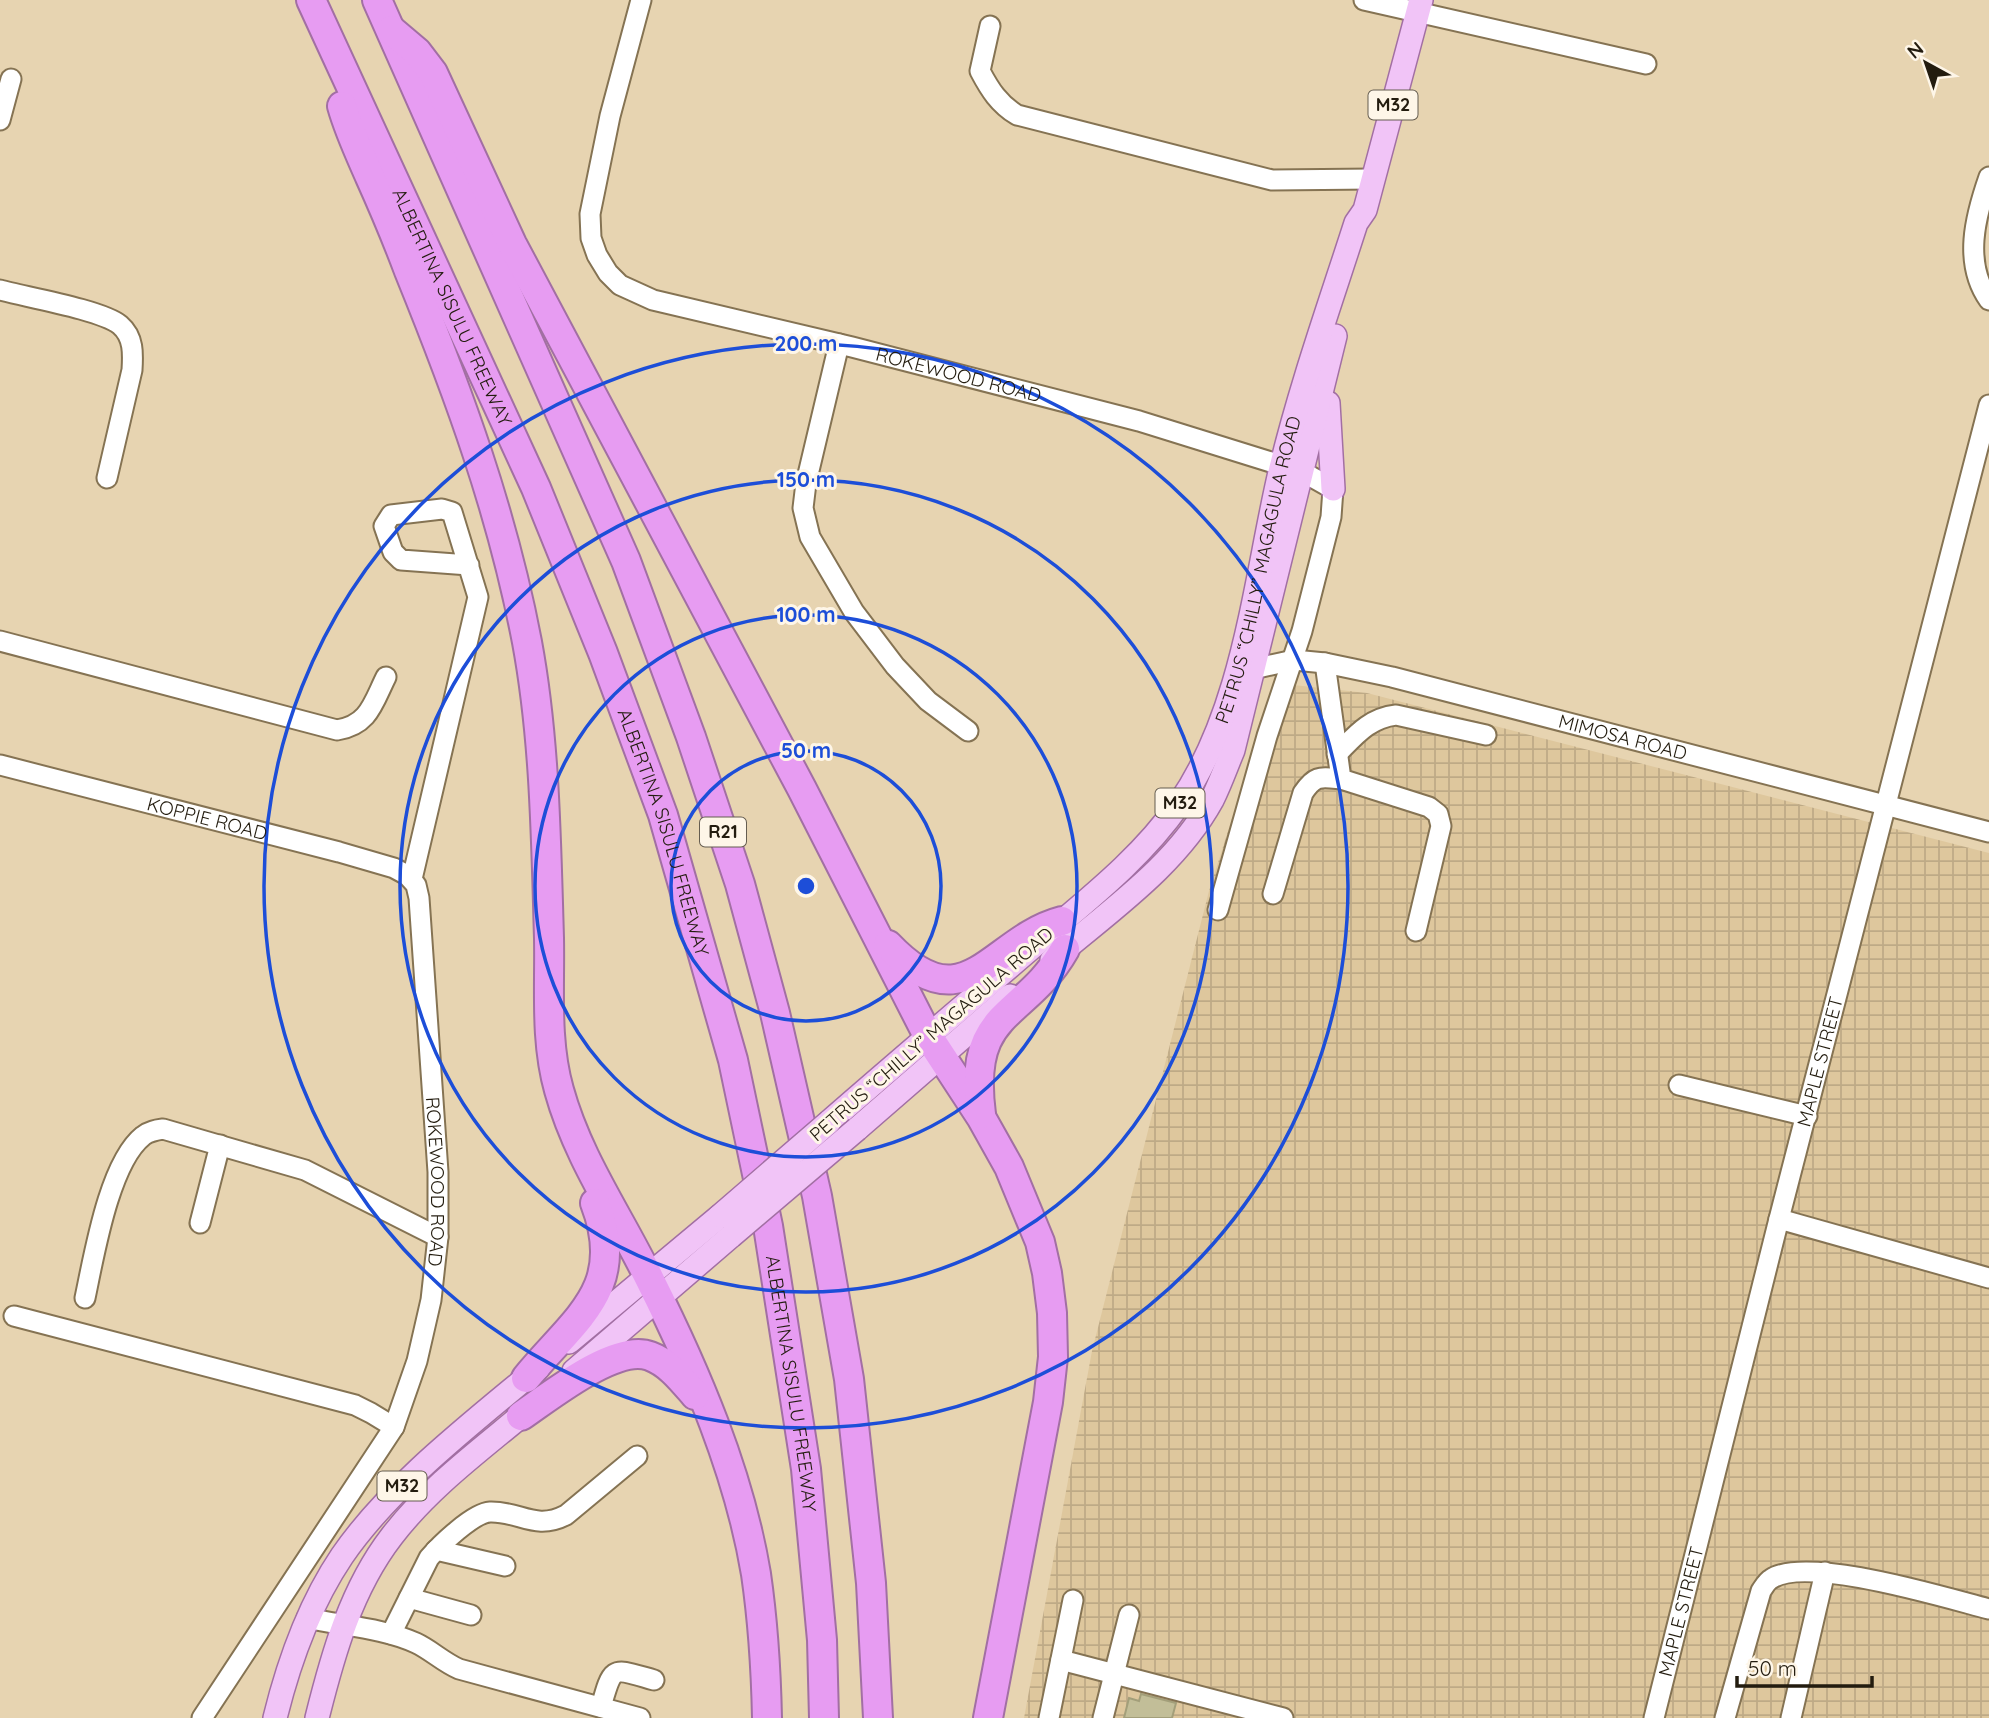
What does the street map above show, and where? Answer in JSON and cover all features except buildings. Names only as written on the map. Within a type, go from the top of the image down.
[{"type":"highway","name":"ALBERTINA SISULU FREEWAY","points":[[311,0],[536,488],[603,653],[663,815],[687,894],[733,1060],[768,1226],[806,1469],[822,1640],[824,1718]]},
{"type":"highway","name":"R21","points":[[377,0],[626,561],[691,737],[740,884],[775,1013],[817,1196],[849,1379],[871,1583],[878,1718]]},
{"type":"highway","points":[[391,30],[417,51],[433,73],[512,244],[802,789],[934,1046],[981,1116],[1009,1167],[1040,1242],[1052,1313],[1053,1357],[1048,1402],[988,1718]]},
{"type":"highway","points":[[333,48],[333,71],[346,120],[400,248],[471,430],[494,502],[514,579],[528,648],[539,732],[545,814],[552,1056],[567,1120],[584,1158],[654,1287],[694,1374],[725,1456],[743,1515],[755,1570],[761,1617],[767,1718]]},
{"type":"highway","points":[[872,927],[901,958],[923,974],[953,979],[978,971],[1049,925],[1064,935],[1056,966],[1011,1008],[986,1041],[978,1073],[981,1116]]},
{"type":"highway","points":[[526,1378],[590,1303],[604,1276],[604,1225],[586,1180],[584,1158]]},
{"type":"highway","points":[[521,1416],[606,1363],[636,1353],[648,1354],[661,1361],[706,1407]]},
{"type":"main road","name":"PETRUS “CHILLY” MAGAGULA ROAD","points":[[1064,935],[1179,805],[1212,746],[1292,469],[1356,223],[1365,210],[1419,7]]},
{"type":"main road","name":"PETRUS “CHILLY” MAGAGULA ROAD","points":[[317,1718],[343,1626],[363,1582],[392,1535],[415,1509],[521,1416],[654,1287],[720,1216],[829,1122],[934,1046],[1064,935],[1143,884],[1195,825],[1212,800],[1233,750],[1253,669],[1292,469],[1367,225],[1365,210]]},
{"type":"main road","points":[[1333,489],[1327,409],[1335,357],[1334,338]]},
{"type":"main road","name":"PETRUS “CHILLY” MAGAGULA ROAD","points":[[275,1718],[291,1660],[307,1618],[341,1557],[372,1517],[407,1481],[526,1378],[731,1236],[857,1129],[934,1046]]},
{"type":"street","name":"ROKEWOOD ROAD","points":[[641,0],[590,214],[591,238],[597,255],[608,273],[620,285],[653,300],[839,344],[1139,421],[1292,469],[1333,489]]},
{"type":"street","points":[[1364,0],[1419,7],[1646,65]]},
{"type":"street","points":[[990,26],[980,71],[993,95],[1017,115],[1272,180],[1373,179]]},
{"type":"street","points":[[0,120],[11,79]]},
{"type":"street","points":[[1989,177],[1974,231],[1974,271],[1989,300]]},
{"type":"street","points":[[0,290],[98,315],[120,325],[127,333],[133,354],[132,370],[107,478]]},
{"type":"street","points":[[839,344],[806,483],[803,508],[810,537],[854,612],[895,666],[928,701],[968,731]]},
{"type":"street","name":"MAPLE STREET","points":[[1654,1718],[1779,1219],[1989,405]]},
{"type":"street","points":[[1218,909],[1267,736],[1294,660],[1331,517],[1333,489]]},
{"type":"street","points":[[412,879],[478,597],[469,565]]},
{"type":"street","points":[[0,641],[337,730],[349,728],[366,716],[386,677]]},
{"type":"street","name":"MIMOSA ROAD","points":[[1253,669],[1294,660],[1325,663],[1521,710],[1989,832]]},
{"type":"street","points":[[1325,663],[1341,779]]},
{"type":"street","points":[[1338,754],[1366,725],[1380,717],[1396,715],[1486,735]]},
{"type":"street","name":"KOPPIE ROAD","points":[[0,765],[339,852],[394,869],[412,879]]},
{"type":"street","points":[[1273,894],[1303,793],[1310,782],[1319,777],[1341,779],[1430,807],[1438,814],[1441,826],[1416,931]]},
{"type":"street","name":"ROKEWOOD ROAD","points":[[202,1718],[394,1427],[417,1362],[431,1300],[438,1237],[437,1158],[423,943],[419,898],[412,879]]},
{"type":"street","points":[[1679,1085],[1807,1116]]},
{"type":"street","points":[[85,1298],[104,1211],[117,1177],[140,1138],[152,1131],[163,1129],[305,1171],[438,1237]]},
{"type":"street","points":[[200,1223],[220,1145]]},
{"type":"street","points":[[1779,1219],[1989,1278]]},
{"type":"street","points":[[14,1315],[355,1405],[394,1427]]},
{"type":"street","points":[[391,1634],[429,1558],[474,1518],[488,1512],[545,1523],[554,1521],[566,1515],[636,1455]]},
{"type":"street","points":[[436,1550],[505,1566]]},
{"type":"street","points":[[1791,1718],[1825,1572]]},
{"type":"street","points":[[1725,1718],[1760,1591],[1770,1579],[1783,1574],[1825,1572],[1881,1581],[1989,1609]]},
{"type":"street","points":[[409,1598],[471,1615]]},
{"type":"street","points":[[1049,1718],[1073,1600]]},
{"type":"street","points":[[1103,1718],[1129,1615]]},
{"type":"street","points":[[307,1618],[391,1634],[418,1644],[459,1669],[640,1718]]},
{"type":"street","points":[[1061,1660],[1283,1718]]},
{"type":"street","points":[[601,1707],[610,1677],[614,1673],[621,1671],[653,1680]]},
{"type":"shaded area","points":[[1275,683],[1367,693],[1989,853],[1989,1718],[1024,1718],[1092,1351],[1209,891]]}]
